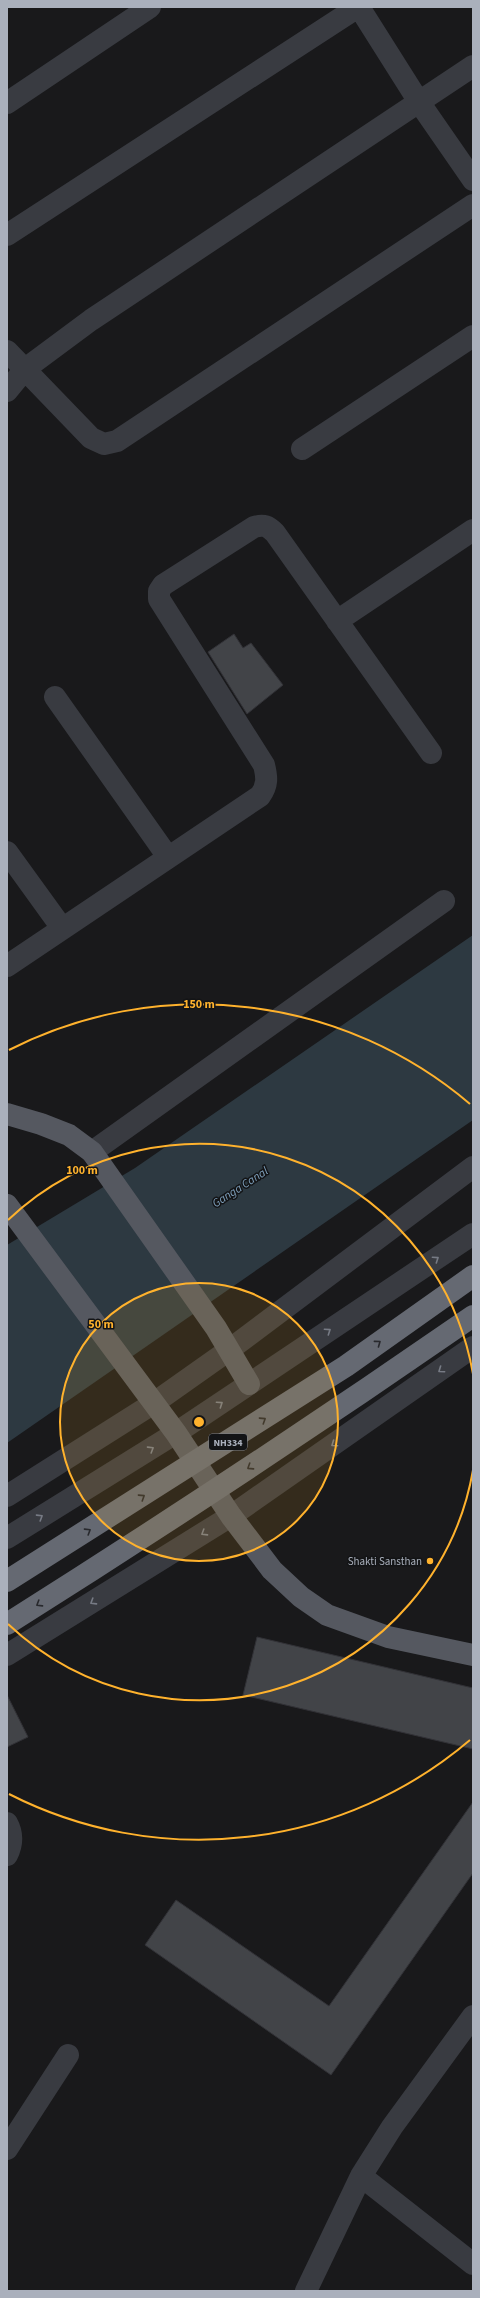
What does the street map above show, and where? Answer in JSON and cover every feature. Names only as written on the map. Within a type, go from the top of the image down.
[{"type":"highway","name":"NH334","points":[[7,1581],[109,1518],[346,1366],[473,1276]]},
{"type":"highway","name":"NH334","points":[[7,1624],[131,1546],[364,1392],[473,1316]]},
{"type":"main road","points":[[7,1114],[41,1124],[69,1135],[97,1159],[216,1328],[249,1384]]},
{"type":"main road","points":[[13,1212],[176,1433],[231,1516],[272,1570],[301,1597],[327,1615],[388,1637],[473,1655]]},
{"type":"street","points":[[7,103],[150,7]]},
{"type":"street","points":[[7,235],[358,7],[419,102],[473,180]]},
{"type":"street","points":[[7,391],[25,370],[91,320],[473,66]]},
{"type":"street","points":[[7,351],[91,438],[104,444],[117,441],[473,205]]},
{"type":"street","points":[[302,449],[473,336]]},
{"type":"street","points":[[7,966],[260,796],[266,788],[267,777],[264,765],[159,599],[159,591],[163,584],[254,526],[261,525],[268,527],[275,533],[431,753]]},
{"type":"street","points":[[337,621],[473,530]]},
{"type":"street","points":[[55,696],[168,857]]},
{"type":"street","points":[[7,852],[62,928]]},
{"type":"street","points":[[97,1159],[444,901]]},
{"type":"street","points":[[7,1496],[154,1403],[229,1350],[473,1166]]},
{"type":"street","points":[[7,1538],[176,1433],[473,1234]]},
{"type":"street","points":[[7,1655],[231,1516],[473,1347]]},
{"type":"street","points":[[7,1823],[12,1832],[12,1841],[7,1855]]},
{"type":"street","points":[[306,2291],[361,2176],[392,2127],[473,2016]]},
{"type":"street","points":[[7,2149],[68,2055]]},
{"type":"street","points":[[361,2176],[473,2264]]},
{"type":"water","name":"Ganga Canal","points":[[473,935],[473,1120],[7,1443],[7,1245],[135,1168]]},
{"type":"building","points":[[234,634],[243,648],[251,643],[283,685],[247,714],[208,652]]},
{"type":"building","points":[[257,1637],[473,1688],[473,1749],[243,1695]]},
{"type":"building","points":[[7,1695],[28,1737],[7,1747]]},
{"type":"building","points":[[473,1802],[473,1873],[331,2075],[145,1945],[176,1900],[329,2006]]},
{"type":"place","name":"Shakti Sansthan","points":[[430,1561]]}]
